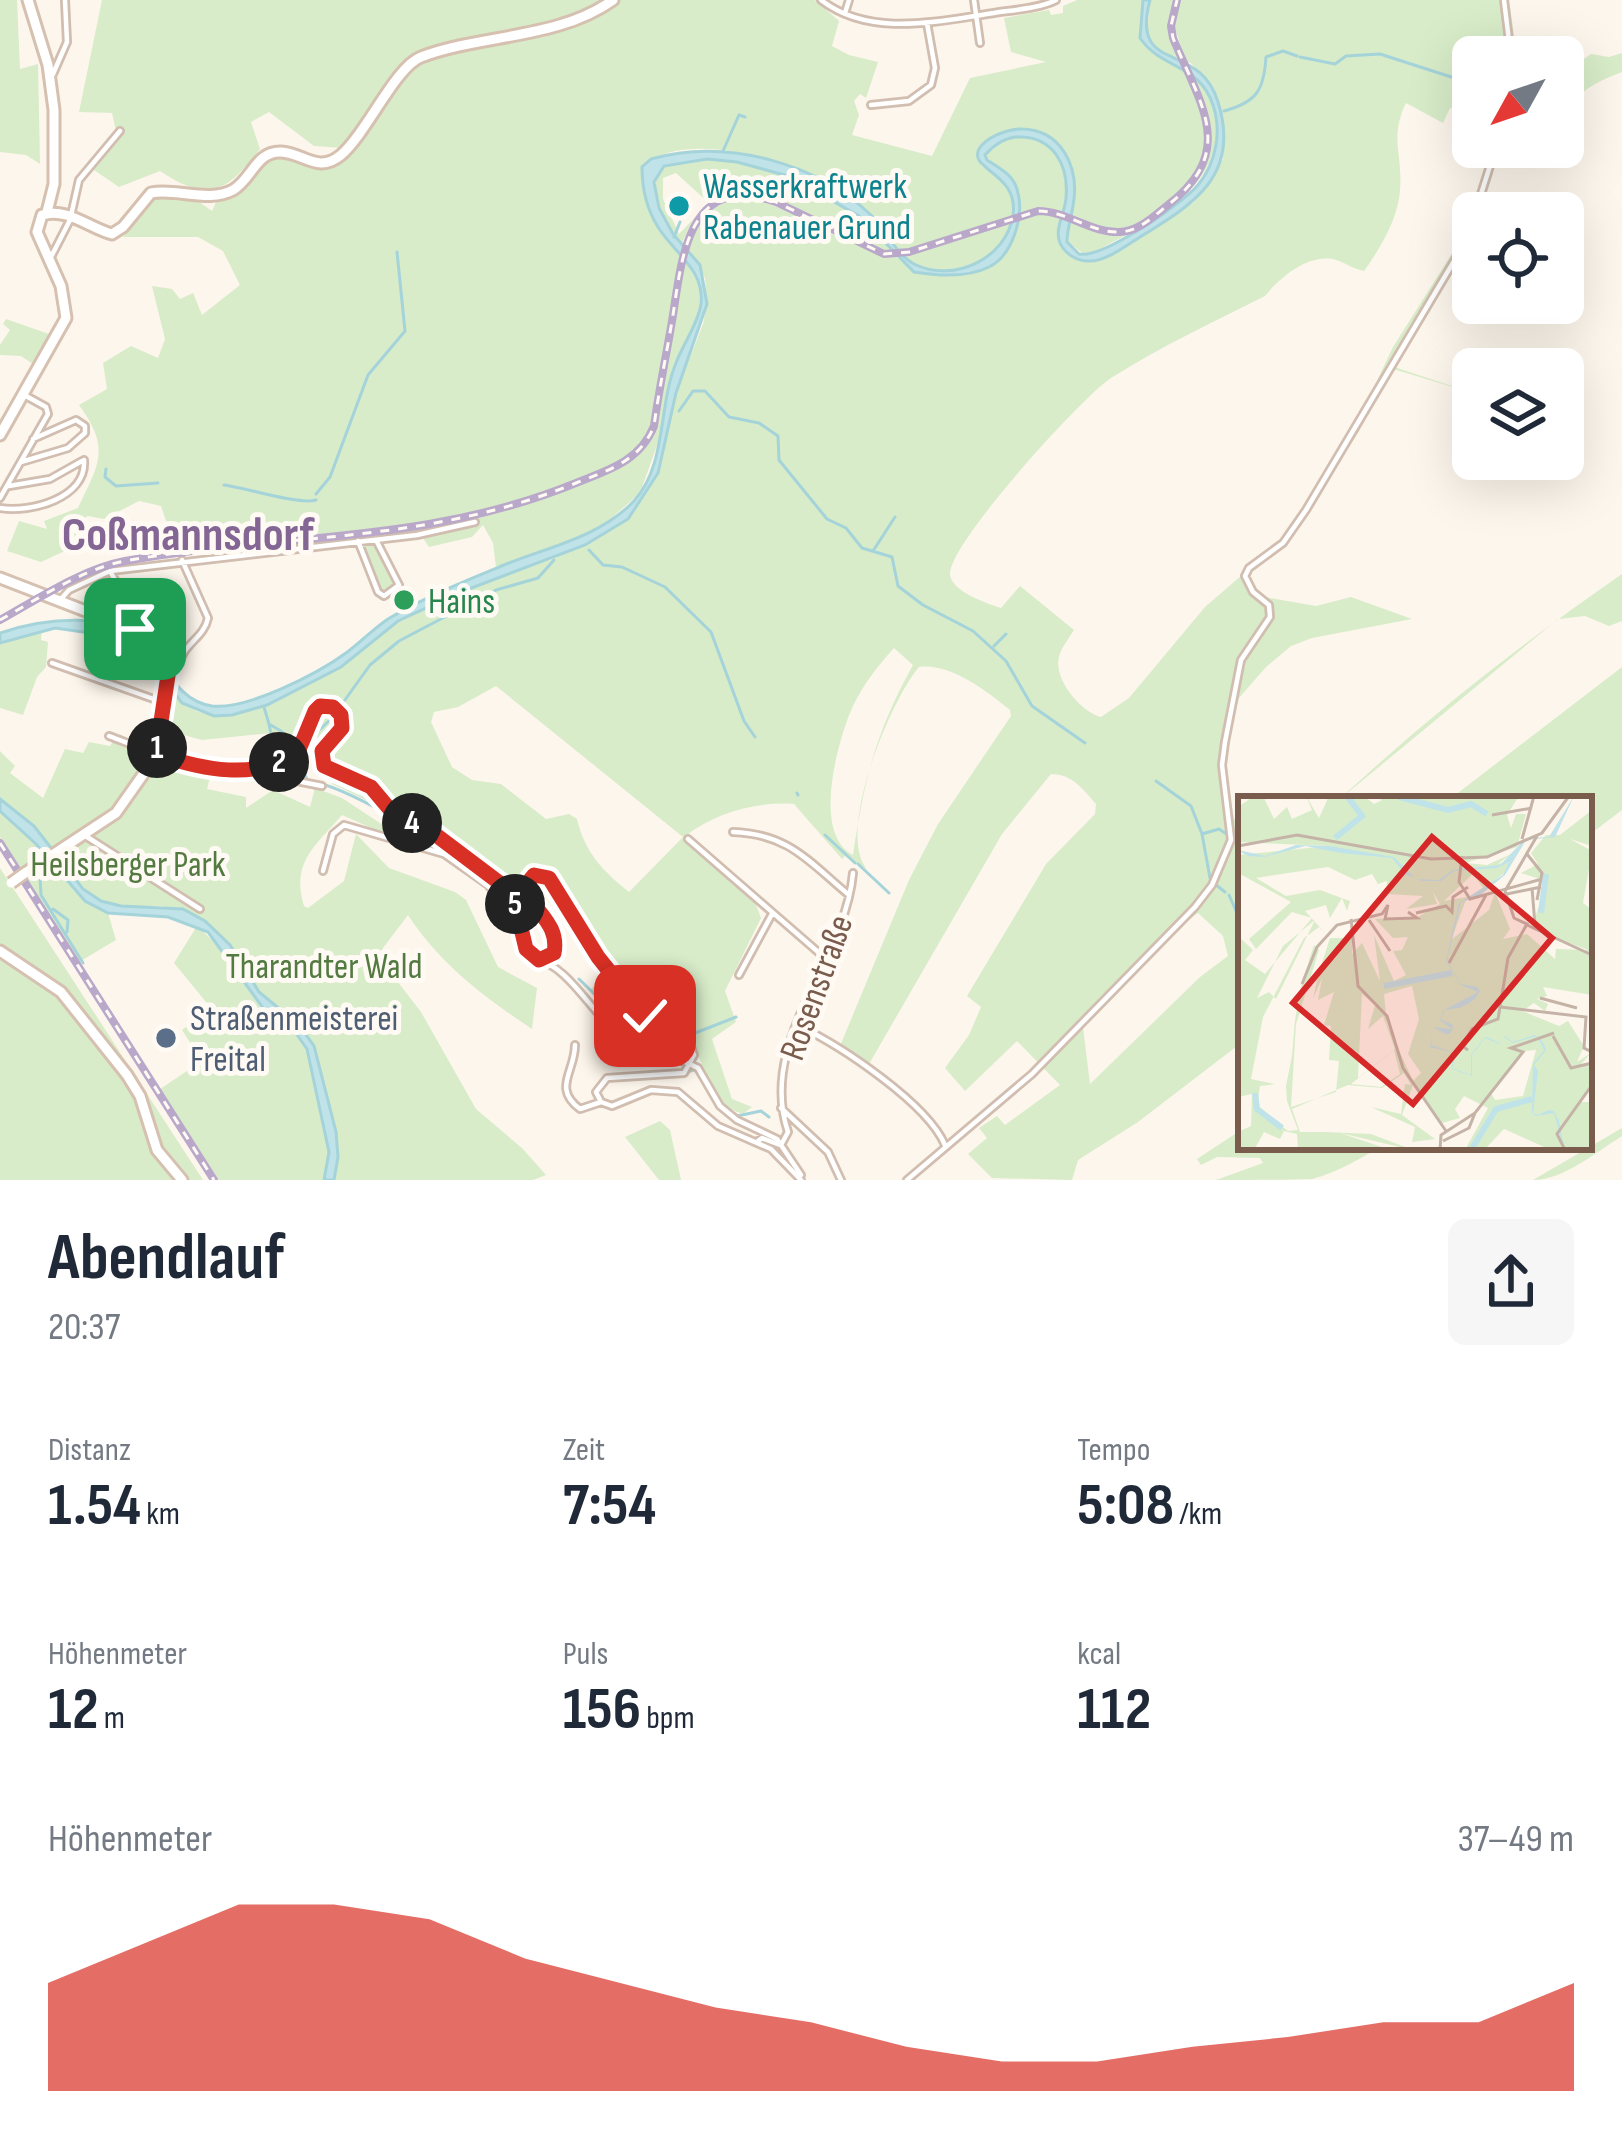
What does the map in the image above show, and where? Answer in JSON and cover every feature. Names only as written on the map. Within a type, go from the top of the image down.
[{"type":"main road","points":[[0,435],[66,318],[65,298],[36,227],[47,212],[54,184],[51,79],[28,0]]},
{"type":"main road","points":[[47,212],[112,234],[152,194],[215,195],[232,190],[271,154],[288,153],[316,164],[333,160],[346,150],[415,59],[576,20],[613,0]]},
{"type":"main road","points":[[0,890],[121,808],[156,754],[169,672],[158,650],[140,632],[5,583]]},
{"type":"main road","points":[[0,951],[61,992],[123,1070],[138,1092],[160,1155],[182,1180]]},
{"type":"street","points":[[51,79],[67,42],[65,0]]},
{"type":"street","points":[[821,0],[845,13],[896,24],[1056,1]]},
{"type":"street","points":[[845,13],[849,0]]},
{"type":"street","points":[[974,0],[980,43]]},
{"type":"street","points":[[1504,0],[1508,36]]},
{"type":"street","points":[[871,105],[909,101],[931,85],[935,68],[926,23]]},
{"type":"street","points":[[49,260],[71,217],[79,180],[120,131]]},
{"type":"street","points":[[907,1180],[1014,1089],[1212,885],[1233,834],[1222,764],[1238,673],[1245,650],[1270,617],[1269,605],[1253,592],[1245,576],[1283,543],[1306,510],[1452,264]]},
{"type":"street","points":[[0,498],[48,410],[24,395]]},
{"type":"street","points":[[21,462],[68,448],[86,427],[76,421],[33,440]]},
{"type":"street","points":[[0,508],[35,507],[65,495],[84,472],[85,459],[50,479],[8,485]]},
{"type":"street","points":[[64,601],[77,585],[110,571],[376,540],[475,522]]},
{"type":"street","points":[[358,541],[378,592],[384,596],[399,585],[376,540]]},
{"type":"street","points":[[169,672],[180,663],[183,651],[202,632],[208,618],[182,560]]},
{"type":"street","points":[[110,571],[140,632]]},
{"type":"street","points":[[52,663],[165,704]]},
{"type":"street","points":[[109,736],[156,754],[228,771],[269,766],[294,757],[315,711],[328,706],[342,718],[342,728],[320,755],[324,766],[371,787],[392,812],[436,835],[501,884],[516,907],[529,954],[544,960],[587,997],[617,1033],[652,1053],[693,1063]]},
{"type":"street","points":[[269,766],[297,781],[322,786]]},
{"type":"street","points":[[323,871],[333,834],[344,824],[445,854],[488,886],[521,923]]},
{"type":"street","points":[[733,832],[763,833],[786,842],[849,895]]},
{"type":"street","points":[[84,835],[200,909]]},
{"type":"street","points":[[688,839],[825,958]]},
{"type":"street","name":"Rosenstraße","points":[[781,1145],[788,1132],[781,1108],[785,1054],[849,895],[853,873]]},
{"type":"street","points":[[544,960],[554,953],[556,941],[543,911],[526,894],[525,886],[534,875],[549,878],[638,1011],[682,1031],[691,1044],[693,1063],[720,1106],[781,1145],[801,1177]]},
{"type":"street","points":[[739,975],[772,914]]},
{"type":"street","points":[[799,1026],[868,1066],[936,1130],[945,1145]]},
{"type":"street","points":[[575,1046],[564,1082],[566,1094],[580,1108],[601,1102],[612,1106],[651,1090],[678,1092],[710,1121],[758,1141],[801,1177]]},
{"type":"street","points":[[601,1102],[596,1092],[607,1078],[680,1074],[693,1063]]},
{"type":"street","points":[[781,1108],[828,1152],[841,1180]]},
{"type":"street","points":[[758,1141],[762,1138],[781,1145]]},
{"type":"green space","points":[[0,0],[17,0],[20,69],[38,64],[40,164],[26,155],[0,152]]},
{"type":"green space","points":[[102,0],[610,0],[580,17],[418,55],[344,148],[314,146],[269,112],[251,122],[260,149],[248,164],[227,184],[205,190],[160,171],[119,187],[94,170],[118,140],[112,113],[79,112]]},
{"type":"green space","points":[[617,0],[815,0],[839,21],[832,46],[878,62],[866,98],[860,94],[854,101],[859,115],[852,135],[932,156],[970,78],[1046,62],[1011,52],[1004,18],[1049,10],[1051,15],[1063,13],[1063,6],[1077,0],[1143,0],[1140,38],[1184,69],[1206,123],[1206,155],[1190,182],[1165,207],[1138,225],[1112,229],[1071,214],[1060,144],[1032,133],[1006,136],[985,143],[981,166],[1007,186],[1013,217],[901,251],[851,201],[790,167],[709,149],[660,156],[642,167],[660,232],[679,255],[679,265],[652,425],[643,443],[617,464],[522,501],[431,524],[177,553],[161,506],[139,501],[104,519],[88,516],[74,524],[80,544],[41,562],[7,551],[19,521],[47,529],[44,521],[78,508],[98,456],[95,433],[79,405],[107,389],[103,363],[131,346],[158,358],[165,339],[152,286],[172,289],[180,299],[193,293],[202,315],[240,285],[223,251],[198,237],[123,237],[155,197],[195,199],[212,211],[217,200],[237,194],[261,163],[274,157],[314,167],[335,161],[362,136],[417,60],[573,23]]},
{"type":"green space","points":[[1150,0],[1174,0],[1169,26],[1180,60],[1162,53],[1147,36]]},
{"type":"green space","points":[[1180,0],[1509,0],[1514,36],[1452,36],[1452,108],[1443,123],[1406,103],[1398,126],[1399,201],[1364,271],[1336,260],[1306,263],[1265,296],[1111,378],[992,504],[955,559],[952,581],[970,596],[1001,608],[1020,586],[1074,630],[1060,654],[1060,675],[1085,709],[1101,717],[1129,698],[1205,607],[1287,536],[1354,429],[1393,347],[1452,253],[1452,270],[1394,367],[1452,387],[1393,369],[1290,539],[1250,574],[1252,588],[1264,597],[1316,606],[1351,597],[1412,619],[1291,646],[1239,698],[1225,766],[1238,822],[1238,1045],[1138,1122],[1078,1160],[1072,1180],[992,1178],[968,1154],[987,1138],[979,1128],[997,1116],[1005,1125],[1060,1085],[1017,1041],[965,1091],[945,1068],[969,1035],[981,1007],[967,996],[1046,864],[1095,814],[1096,804],[1071,780],[1051,774],[1002,834],[869,1064],[840,1046],[909,880],[938,824],[1011,716],[1001,703],[956,674],[919,667],[895,707],[871,766],[889,713],[913,665],[894,648],[852,708],[834,771],[831,812],[841,845],[853,855],[859,820],[859,851],[867,869],[845,856],[842,859],[794,804],[736,810],[684,837],[755,902],[761,918],[725,991],[736,1022],[712,1039],[732,1099],[752,1107],[743,1114],[721,1100],[684,1026],[670,1051],[590,990],[607,976],[578,933],[583,930],[544,865],[508,901],[449,849],[332,784],[336,769],[319,748],[277,759],[272,733],[202,740],[165,730],[171,694],[196,711],[214,716],[267,705],[398,621],[555,558],[629,519],[658,473],[676,393],[703,324],[705,278],[686,248],[699,221],[716,206],[734,199],[776,206],[854,244],[896,257],[915,272],[988,267],[1013,237],[1017,219],[1038,214],[1062,215],[1058,238],[1075,259],[1109,253],[1193,203],[1223,159],[1218,100],[1186,62],[1174,25]],"holes":[[[496,686],[683,837],[629,892],[596,860],[577,819],[569,814],[546,819],[501,784],[472,780],[452,767],[431,722],[434,712],[458,707]],[[1198,913],[1223,936],[1228,956],[1200,977],[1090,1084],[1083,1027]]]},
{"type":"green space","points":[[1622,53],[1622,72],[1584,92],[1584,59],[1591,54]]},
{"type":"green space","points":[[1190,71],[1213,104],[1216,142],[1201,177],[1172,204],[1201,173],[1210,143]]},
{"type":"green space","points":[[1009,138],[1039,142],[1058,157],[1066,181],[1063,211],[1037,209],[1018,215],[1018,193],[985,155]]},
{"type":"green space","points":[[707,159],[786,176],[831,199],[893,251],[867,246],[750,194],[724,195],[703,209],[709,203],[676,173],[663,178],[663,199],[679,234],[700,213],[682,244],[663,217],[656,195],[664,165]]},
{"type":"green space","points":[[1486,168],[1495,168],[1487,192],[1477,192]]},
{"type":"green space","points":[[1070,218],[1109,233],[1134,231],[1086,256],[1068,242]]},
{"type":"green space","points":[[1012,221],[997,251],[973,265],[934,269],[904,255]]},
{"type":"green space","points":[[685,260],[700,287],[701,307],[670,379],[660,437],[640,493],[607,522],[573,540],[496,567],[493,543],[483,525],[472,537],[429,547],[423,538],[386,543],[385,534],[486,514],[569,490],[633,458],[655,428]]},
{"type":"green space","points":[[6,319],[49,334],[51,339],[36,366],[21,356],[0,355],[0,345],[10,330],[3,324]]},
{"type":"green space","points":[[363,546],[376,547],[396,584],[385,593]]},
{"type":"green space","points":[[1622,574],[1622,621],[1609,626],[1585,616],[1559,619]]},
{"type":"green space","points":[[1553,623],[1343,796],[1442,710]]},
{"type":"green space","points":[[42,629],[41,640],[48,642],[46,667],[37,677],[23,715],[0,708],[0,643]]},
{"type":"green space","points":[[1622,667],[1622,810],[1592,833],[1592,796],[1454,796]]},
{"type":"green space","name":"Tharandter Wald","points":[[114,740],[149,758],[116,806],[103,814],[110,823],[156,764],[165,760],[212,770],[207,789],[246,797],[246,808],[273,790],[310,807],[315,788],[342,798],[389,829],[387,835],[342,815],[303,867],[304,906],[308,908],[344,881],[356,834],[389,868],[466,900],[498,967],[537,988],[532,1029],[464,978],[408,915],[383,948],[384,964],[421,1012],[476,1109],[546,1175],[533,1180],[334,1180],[336,1132],[314,1046],[299,1025],[259,992],[230,945],[212,927],[162,906],[101,901],[83,889],[34,826],[0,799],[0,751],[15,766],[10,773],[43,798],[65,749],[83,753],[89,742],[110,746]]},
{"type":"green space","name":"Heilsberger Park","points":[[0,811],[85,901],[108,913],[116,940],[79,962],[0,837]]},
{"type":"green space","points":[[0,868],[203,1180],[0,1180]]},
{"type":"green space","points":[[197,926],[224,951],[263,1008],[293,1029],[306,1049],[329,1152],[324,1180],[219,1180],[160,1089],[202,1061],[182,1030],[211,1008],[174,963]]},
{"type":"green space","points":[[660,1121],[670,1130],[681,1180],[659,1180],[625,1137]]},
{"type":"green space","points":[[1622,1128],[1622,1136],[1579,1164],[1533,1180],[1592,1150],[1592,1146]]},
{"type":"green space","points":[[1238,1132],[1238,1150],[1375,1150],[1312,1179],[1216,1180],[1263,1163],[1260,1158],[1217,1157],[1201,1165],[1197,1159]]},
{"type":"water","points":[[1143,0],[1150,0],[1146,24],[1150,39],[1209,83],[1218,102],[1223,149],[1218,168],[1194,199],[1116,252],[1085,261],[1062,247],[1058,232],[1066,198],[1065,174],[1049,147],[1029,138],[1007,139],[985,155],[1016,187],[1018,224],[997,262],[962,274],[914,272],[859,216],[788,176],[707,159],[664,166],[654,182],[659,208],[673,234],[700,265],[707,304],[676,393],[658,473],[628,519],[585,545],[398,621],[341,667],[267,705],[232,715],[214,716],[182,703],[142,650],[125,638],[55,628],[0,643],[0,633],[56,621],[117,626],[148,645],[190,697],[227,706],[318,671],[388,619],[445,590],[606,524],[634,501],[652,470],[670,380],[701,304],[698,281],[658,227],[648,205],[642,167],[651,159],[709,151],[768,159],[797,169],[849,197],[872,216],[908,260],[946,271],[990,255],[1009,230],[1013,201],[1009,190],[981,162],[979,149],[1002,133],[1034,130],[1057,143],[1074,178],[1067,242],[1079,254],[1123,239],[1198,185],[1213,157],[1217,136],[1207,91],[1140,38]]},
{"type":"water","points":[[0,799],[34,826],[83,889],[101,901],[183,909],[205,921],[230,945],[259,992],[299,1025],[314,1046],[336,1132],[334,1180],[324,1180],[329,1152],[307,1049],[293,1029],[263,1008],[208,932],[168,917],[108,913],[85,901],[0,811]]},
{"type":"waterway","points":[[1224,111],[1257,93],[1266,57],[1283,51],[1297,56]]},
{"type":"waterway","points":[[1300,57],[1335,64],[1346,56],[1380,54],[1452,77]]},
{"type":"waterway","points":[[723,151],[739,115],[745,117]]},
{"type":"waterway","points":[[674,237],[680,222]]},
{"type":"waterway","points":[[316,494],[330,477],[368,375],[405,331],[397,252]]},
{"type":"waterway","points":[[679,411],[693,391],[705,391],[729,417],[759,423],[778,436],[779,460],[827,519],[846,528],[862,548],[892,557],[898,586],[973,631],[1006,661],[1032,706],[1085,743]]},
{"type":"waterway","points":[[106,469],[105,477],[116,486],[158,483]]},
{"type":"waterway","points":[[224,485],[316,500]]},
{"type":"waterway","points":[[873,551],[895,517]]},
{"type":"waterway","points":[[589,550],[603,565],[622,567],[665,587],[711,632],[744,721],[755,737]]},
{"type":"waterway","points":[[269,724],[274,749],[303,743],[332,718],[370,665],[399,641],[496,590],[538,578],[554,560]]},
{"type":"waterway","points":[[994,646],[1006,634]]},
{"type":"waterway","points":[[264,707],[269,724],[292,746]]},
{"type":"waterway","points":[[298,762],[308,781],[344,792],[389,815],[465,866]]},
{"type":"waterway","points":[[1156,781],[1191,806],[1202,834],[1219,829],[1228,835]]},
{"type":"waterway","points":[[1202,834],[1210,878]]},
{"type":"waterway","points":[[825,835],[855,863]]},
{"type":"waterway","points":[[858,864],[889,893]]},
{"type":"waterway","points":[[56,865],[40,877],[41,895],[83,963]]},
{"type":"waterway","points":[[1215,884],[1225,892]]},
{"type":"waterway","points":[[492,886],[507,902]]},
{"type":"waterway","points":[[1229,895],[1238,915]]},
{"type":"waterway","points":[[53,909],[68,920],[67,932]]},
{"type":"waterway","points":[[551,960],[555,964]]},
{"type":"waterway","points":[[579,979],[629,1028],[674,1056]]},
{"type":"waterway","points":[[690,1035],[736,1017]]},
{"type":"waterway","points":[[661,1045],[680,1036]]},
{"type":"waterway","points":[[683,1059],[697,1064],[707,1078]]},
{"type":"waterway","points":[[720,1102],[737,1116],[761,1111],[769,1117]]},
{"type":"railway","points":[[0,620],[109,565],[463,517],[519,503],[622,463],[641,448],[654,426],[687,245],[695,225],[724,198],[747,196],[776,202],[884,254],[909,252],[1038,211],[1109,231],[1139,226],[1189,185],[1207,146],[1202,106],[1173,38],[1177,0]]},
{"type":"railway","points":[[0,843],[214,1180]]},
{"type":"place","name":"Wasserkraftwerk Rabenauer Grund","points":[[679,206]]},
{"type":"place","name":"Hains","points":[[404,600]]},
{"type":"place","name":"Straßenmeisterei Freital","points":[[166,1038]]},
{"type":"district","name":"Coßmannsdorf","points":[[188,533]]},
{"type":"route","points":[[135,629],[158,650],[169,669],[156,754],[228,771],[269,766],[294,757],[310,717],[320,706],[333,707],[341,715],[342,728],[320,755],[324,766],[371,787],[392,812],[436,835],[501,884],[516,907],[526,949],[539,960],[554,953],[556,941],[550,922],[526,894],[525,886],[534,875],[549,878],[623,993],[645,1016]]}]
